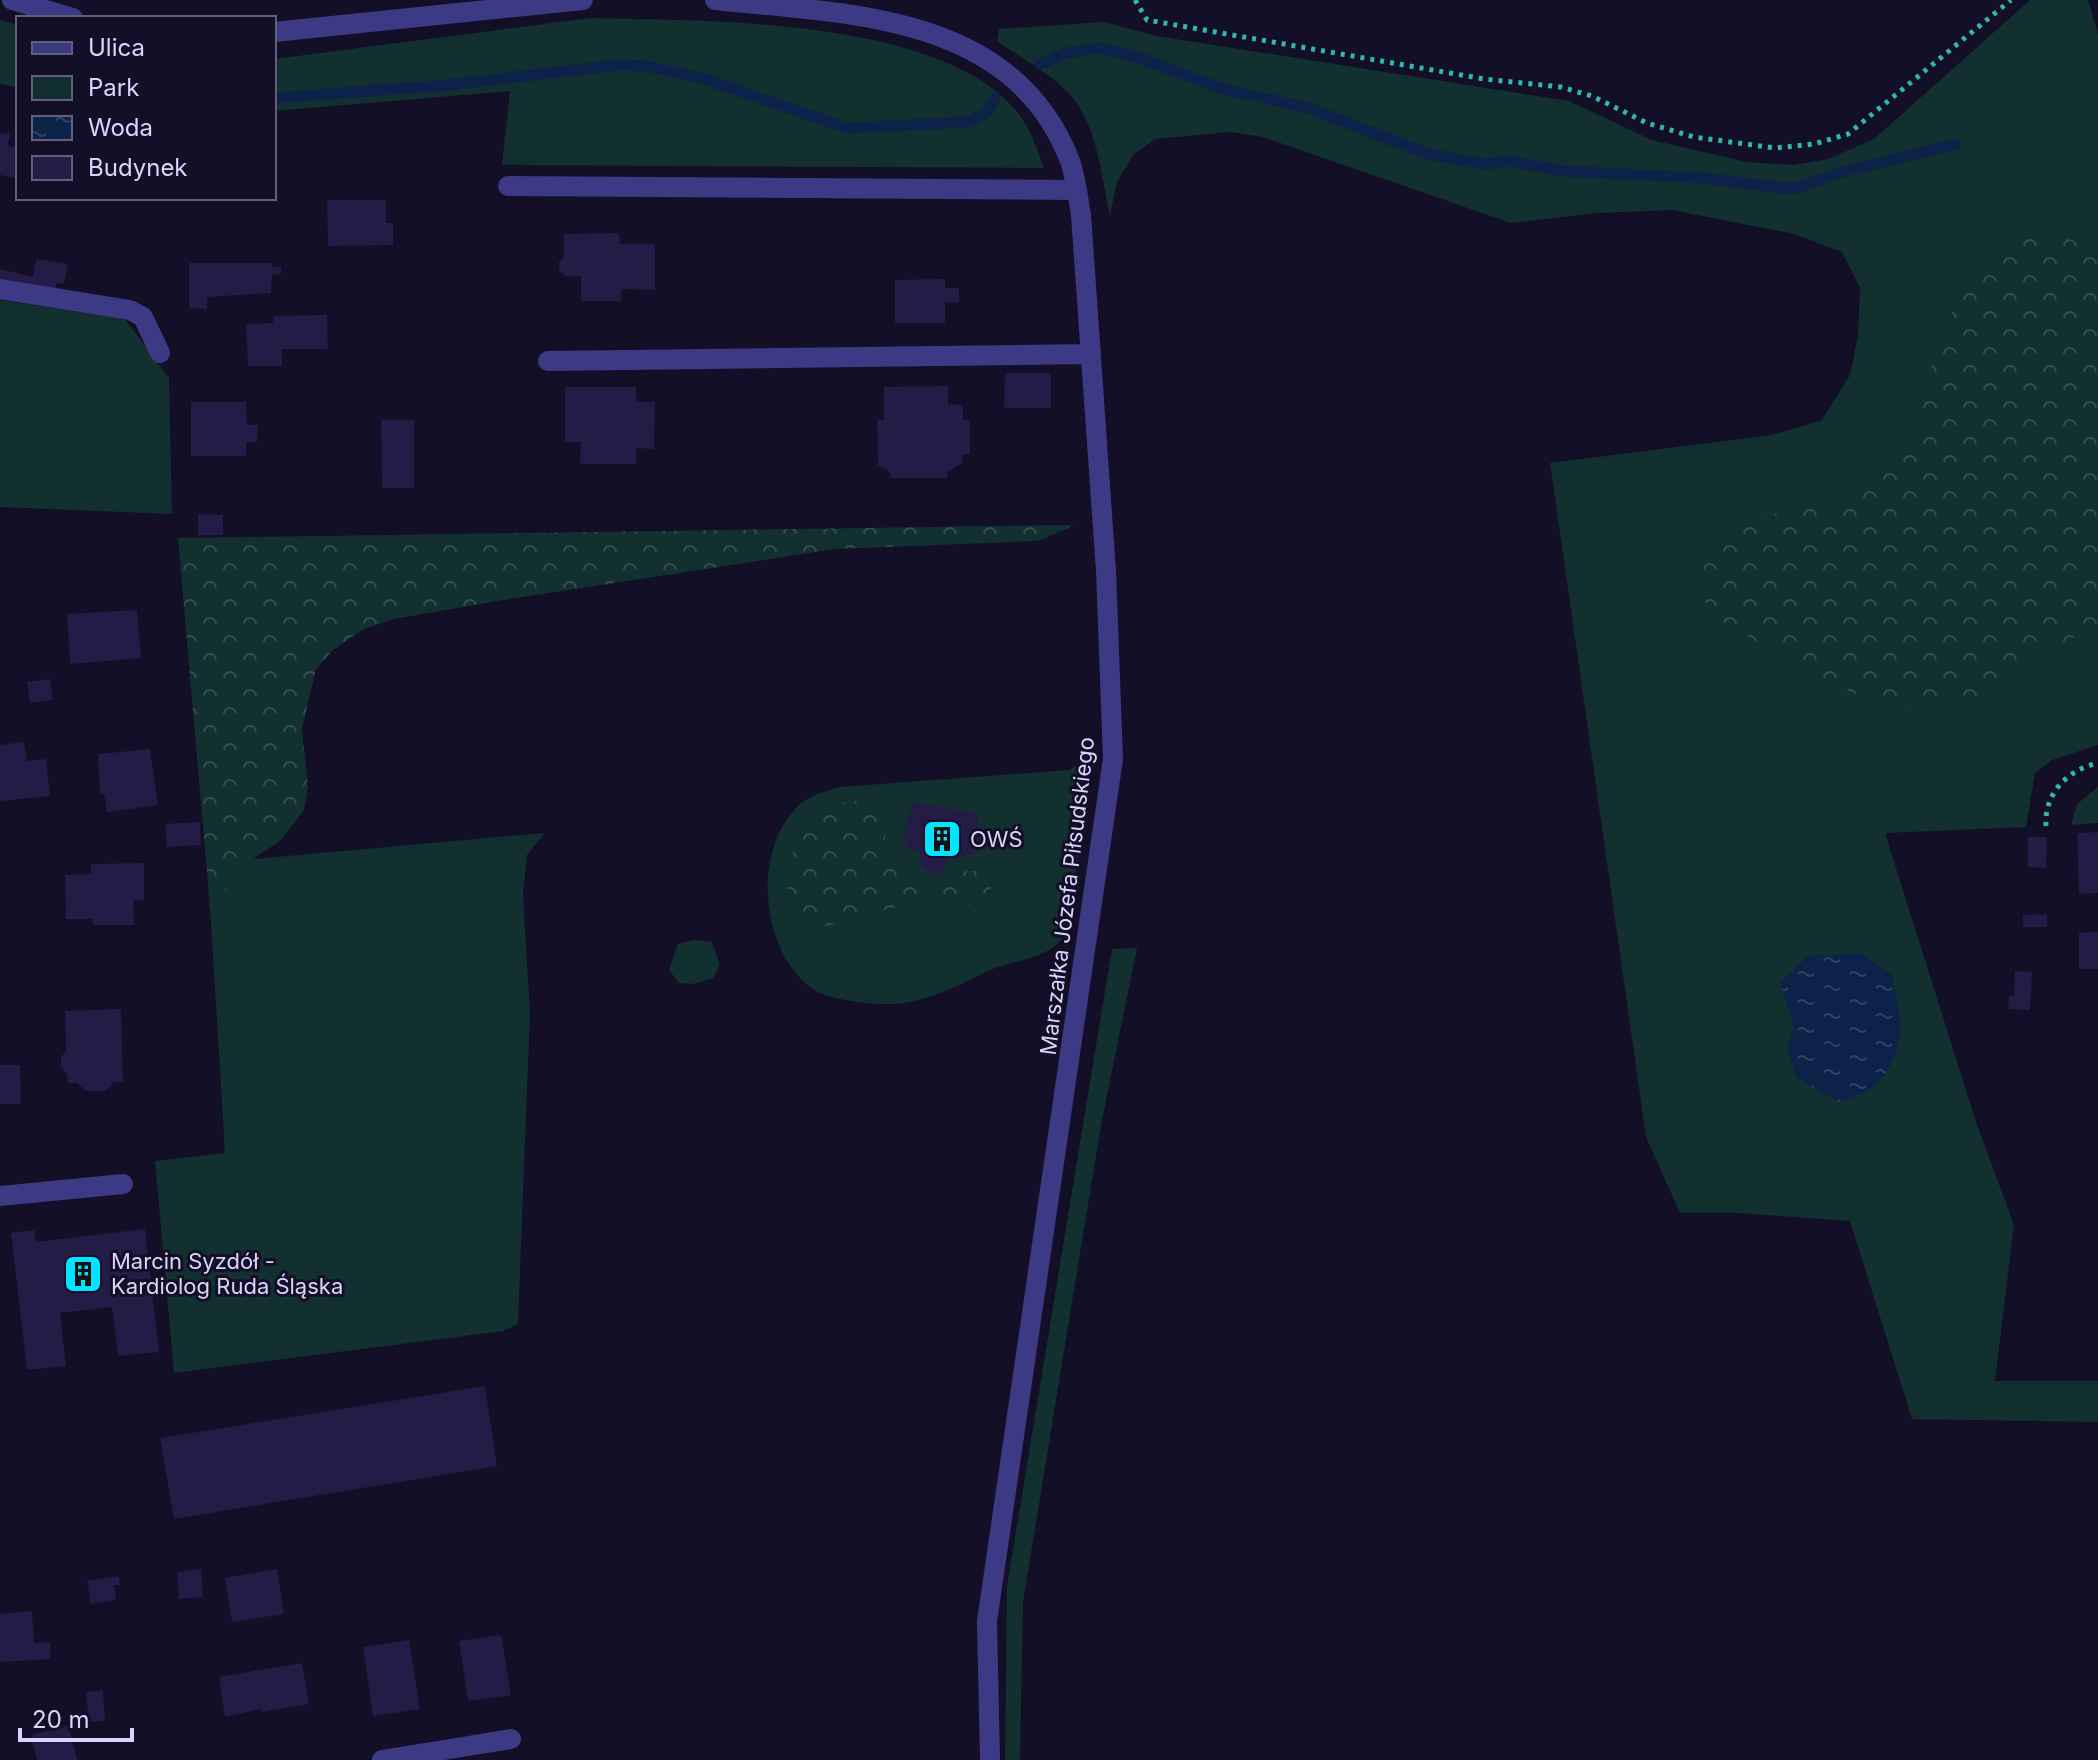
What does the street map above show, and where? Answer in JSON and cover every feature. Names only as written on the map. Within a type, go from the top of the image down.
[{"type":"street","points":[[12,0],[66,16]]},
{"type":"street","points":[[276,32],[583,0]]},
{"type":"street","name":"Marszałka Józefa Piłsudskiego","points":[[715,0],[768,2],[897,21],[930,31],[1002,69],[1044,112],[1070,162],[1076,190],[1106,571],[1113,759],[987,1621],[990,1760]]},
{"type":"street","points":[[508,186],[1076,190]]},
{"type":"street","points":[[0,289],[130,310],[143,317],[160,353]]},
{"type":"street","points":[[548,361],[1090,354]]},
{"type":"street","points":[[0,1196],[123,1184]]},
{"type":"street","points":[[382,1760],[511,1739]]},
{"type":"path","points":[[1135,0],[1147,20],[1484,79],[1561,87],[1592,96],[1647,123],[1694,137],[1775,148],[1814,144],[1848,134],[2011,0]]},
{"type":"path","points":[[2046,826],[2045,809],[2050,796],[2069,775],[2098,763]]},
{"type":"green space","points":[[2030,0],[2088,0],[2098,34],[2098,745],[2052,760],[2035,773],[2026,827],[1885,833],[1976,1122],[2014,1225],[1995,1381],[2098,1381],[2098,1422],[1912,1419],[1850,1221],[1738,1213],[1680,1213],[1646,1137],[1550,463],[1772,435],[1822,420],[1850,375],[1858,336],[1860,288],[1842,252],[1794,234],[1672,210],[1597,213],[1511,223],[1263,137],[1231,132],[1155,139],[1133,155],[1117,182],[1110,215],[1094,142],[1076,102],[1050,76],[997,41],[999,29],[1104,22],[1157,36],[1569,101],[1652,140],[1747,162],[1793,165],[1828,159],[1874,139]]},
{"type":"green space","points":[[591,18],[754,24],[815,30],[875,40],[930,56],[977,78],[1014,108],[1028,129],[1044,168],[502,165],[510,91],[276,111],[276,59]]},
{"type":"green space","points":[[0,20],[16,24],[16,87],[0,84]]},
{"type":"green space","points":[[2058,235],[2093,248],[2098,256],[2098,626],[2046,653],[2001,690],[1962,705],[1923,708],[1885,703],[1847,690],[1811,673],[1707,613],[1704,570],[1713,542],[1732,526],[1850,496],[1877,478],[1900,454],[1914,433],[1924,405],[1937,344],[1976,274],[2004,245]]},
{"type":"green space","points":[[0,300],[125,319],[169,378],[172,514],[0,507]]},
{"type":"green space","points":[[1075,525],[1038,541],[835,549],[503,600],[394,619],[364,629],[333,650],[316,669],[302,729],[308,787],[304,810],[281,840],[253,859],[210,907],[178,538]]},
{"type":"green space","points":[[1086,760],[1088,779],[1070,921],[1068,929],[1053,947],[1034,957],[1001,966],[955,987],[907,1003],[863,1003],[828,996],[811,988],[794,971],[781,950],[773,926],[768,901],[768,875],[782,827],[806,800],[840,787],[1069,770]]},
{"type":"green space","points":[[2098,787],[2098,823],[2071,825],[2077,804]]},
{"type":"green space","points":[[861,801],[894,808],[884,841],[894,868],[933,878],[965,872],[990,872],[991,886],[987,897],[966,906],[910,904],[819,927],[798,923],[788,891],[792,856],[799,839],[821,812],[836,804]]},
{"type":"green space","points":[[545,833],[527,855],[523,894],[530,1013],[518,1324],[503,1331],[174,1373],[155,1161],[225,1153],[210,907],[253,859]]},
{"type":"green space","points":[[694,940],[712,942],[720,965],[713,978],[694,984],[679,983],[669,970],[678,944]]},
{"type":"green space","points":[[1137,948],[1101,1125],[1023,1602],[1020,1760],[1005,1760],[1007,1586],[1112,949]]},
{"type":"water","points":[[1859,953],[1891,973],[1900,1018],[1898,1047],[1885,1073],[1871,1089],[1839,1102],[1797,1078],[1787,1047],[1794,1026],[1780,982],[1808,956]]},
{"type":"building","points":[[0,133],[10,134],[7,146],[16,148],[15,178],[0,175]]},
{"type":"building","points":[[327,200],[386,200],[386,223],[393,223],[393,245],[328,246]]},
{"type":"building","points":[[619,233],[620,244],[655,244],[655,290],[621,289],[621,301],[581,301],[581,276],[565,276],[559,270],[559,262],[564,257],[564,234]]},
{"type":"building","points":[[36,259],[68,264],[64,284],[57,283],[55,290],[0,281],[0,269],[33,277]]},
{"type":"building","points":[[189,263],[273,263],[272,267],[281,267],[281,274],[272,275],[271,293],[207,297],[207,309],[189,308]]},
{"type":"building","points":[[945,279],[945,288],[959,288],[959,302],[945,302],[945,323],[895,323],[895,280]]},
{"type":"building","points":[[327,315],[328,349],[282,349],[282,366],[248,366],[246,324],[273,323],[273,316]]},
{"type":"building","points":[[1005,373],[1051,373],[1051,408],[1004,408]]},
{"type":"building","points":[[948,386],[948,404],[963,405],[963,420],[970,420],[970,454],[963,454],[962,463],[947,472],[948,478],[891,478],[889,471],[878,465],[877,420],[884,420],[884,387]]},
{"type":"building","points":[[565,387],[636,387],[636,402],[655,402],[654,449],[636,448],[636,464],[580,464],[581,442],[565,442]]},
{"type":"building","points":[[191,402],[246,402],[247,425],[258,425],[257,442],[246,442],[246,456],[191,456]]},
{"type":"building","points":[[381,420],[414,420],[414,488],[382,488]]},
{"type":"building","points":[[198,514],[223,515],[223,535],[198,535]]},
{"type":"building","points":[[137,610],[141,658],[70,664],[67,614]]},
{"type":"building","points":[[50,679],[53,700],[30,703],[27,682]]},
{"type":"building","points":[[24,742],[27,761],[46,759],[50,796],[0,801],[0,745]]},
{"type":"building","points":[[150,749],[158,805],[107,812],[104,794],[100,794],[98,754]]},
{"type":"building","name":"OWŚ","points":[[913,802],[977,814],[980,852],[949,859],[941,873],[929,873],[922,866],[918,851],[908,850],[903,836]]},
{"type":"building","points":[[200,822],[201,845],[167,847],[165,824]]},
{"type":"building","points":[[2098,832],[2098,893],[2079,894],[2077,833]]},
{"type":"building","points":[[2028,837],[2047,837],[2046,868],[2028,867]]},
{"type":"building","points":[[144,863],[144,900],[133,901],[134,925],[93,925],[92,919],[66,919],[65,875],[91,874],[91,864]]},
{"type":"building","points":[[2047,914],[2047,927],[2023,927],[2023,915]]},
{"type":"building","points":[[2098,932],[2098,969],[2079,969],[2079,933]]},
{"type":"building","points":[[2015,971],[2032,972],[2030,1010],[2008,1009],[2009,996],[2014,996]]},
{"type":"building","points":[[121,1009],[123,1082],[114,1082],[105,1091],[86,1091],[77,1083],[68,1083],[67,1074],[61,1067],[61,1057],[66,1051],[65,1011]]},
{"type":"building","points":[[0,1065],[20,1065],[21,1104],[0,1104]]},
{"type":"building","name":"Marcin Syzdół - Kardiolog Ruda Śląska","points":[[145,1229],[159,1352],[118,1356],[112,1307],[60,1313],[66,1366],[27,1370],[11,1233],[34,1230],[36,1242]]},
{"type":"building","points":[[485,1386],[497,1466],[174,1519],[160,1438]]},
{"type":"building","points":[[201,1569],[203,1597],[179,1599],[177,1572]]},
{"type":"building","points":[[277,1569],[284,1614],[232,1622],[225,1578]]},
{"type":"building","points":[[119,1576],[120,1585],[114,1585],[116,1600],[91,1604],[87,1581]]},
{"type":"building","points":[[32,1611],[34,1643],[50,1642],[51,1659],[0,1662],[0,1614]]},
{"type":"building","points":[[501,1635],[511,1695],[468,1701],[459,1641]]},
{"type":"building","points":[[409,1640],[420,1709],[373,1716],[363,1647]]},
{"type":"building","points":[[302,1663],[309,1704],[225,1717],[219,1677]]},
{"type":"building","points":[[103,1690],[105,1721],[89,1722],[86,1692]]},
{"type":"building","points":[[69,1726],[77,1760],[37,1760],[31,1735]]},
{"type":"waterway","points":[[1040,64],[1066,53],[1097,48],[1128,54],[1221,88],[1311,109],[1428,154],[1484,164],[1509,161],[1563,171],[1701,178],[1793,189],[1849,170],[1955,145]]},
{"type":"waterway","points":[[276,98],[448,85],[617,65],[647,66],[704,79],[847,128],[969,122],[986,113],[995,98]]},
{"type":"place","name":"OWŚ","points":[[942,839]]},
{"type":"place","name":"Marcin Syzdół - Kardiolog Ruda Śląska","points":[[83,1274]]}]
